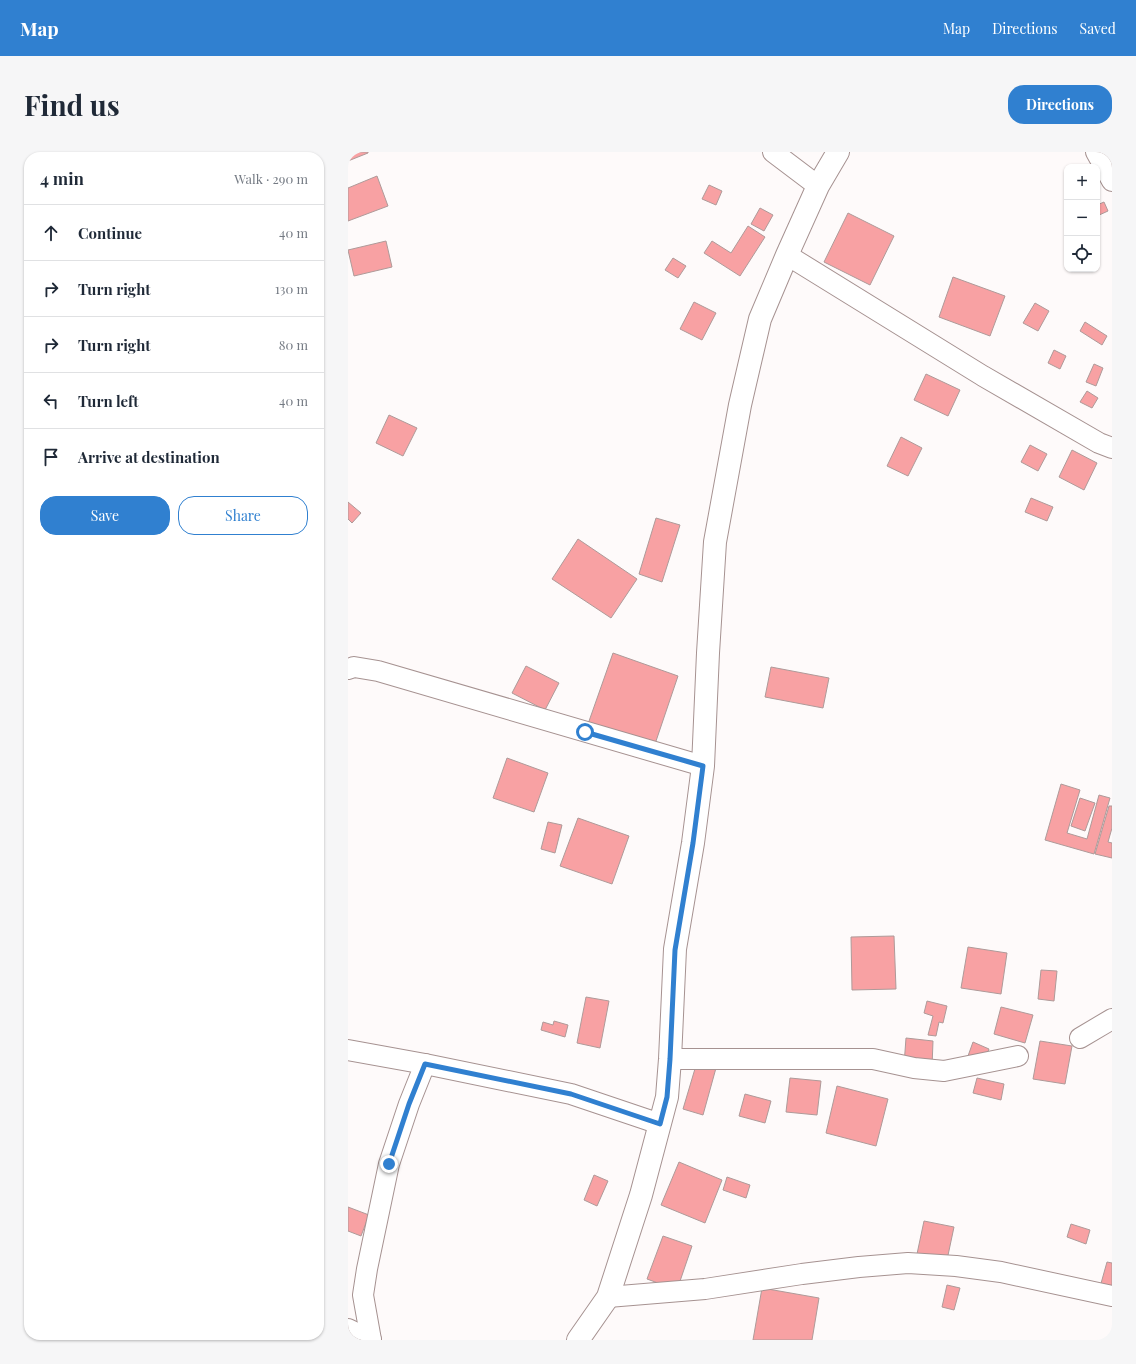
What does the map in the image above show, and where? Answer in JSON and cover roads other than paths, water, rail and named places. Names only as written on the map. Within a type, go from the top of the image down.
[{"type":"street","points":[[773,152],[818,186]]},
{"type":"street","points":[[578,1340],[608,1297],[641,1195],[667,1097],[675,950],[693,843],[703,766],[715,542],[740,405],[760,320],[818,186],[838,152]]},
{"type":"street","points":[[1096,152],[1112,181]]},
{"type":"street","points":[[787,256],[983,376],[1098,443],[1112,448]]},
{"type":"street","points":[[348,669],[354,667],[378,671],[703,766]]},
{"type":"street","points":[[1080,1038],[1112,1019]]},
{"type":"street","points":[[348,1050],[571,1094],[660,1124]]},
{"type":"street","points":[[670,1059],[873,1059],[914,1068],[944,1071],[1018,1056]]},
{"type":"street","points":[[371,1340],[363,1295],[367,1268],[389,1164],[409,1104],[425,1064]]},
{"type":"street","points":[[608,1297],[706,1289],[810,1273],[908,1263],[956,1266],[1001,1272],[1112,1296]]},
{"type":"street","points":[[348,1329],[371,1340]]}]
